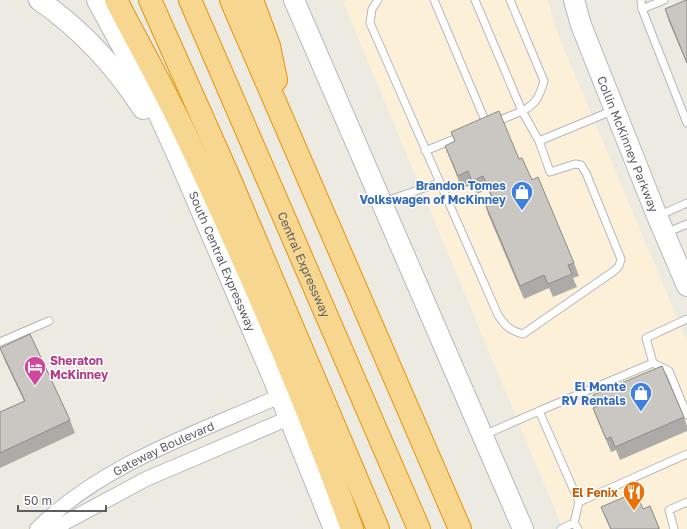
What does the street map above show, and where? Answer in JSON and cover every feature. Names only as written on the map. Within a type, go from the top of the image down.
[{"type":"highway","points":[[116,0],[183,128],[258,295],[322,448],[352,529]]},
{"type":"highway","points":[[150,0],[231,182],[372,519],[378,529]]},
{"type":"highway","name":"Central Expressway","points":[[190,0],[419,529]]},
{"type":"highway","points":[[231,0],[460,529]]},
{"type":"highway","points":[[252,0],[269,46],[284,122]]},
{"type":"main road","points":[[39,0],[84,36],[108,61],[143,108],[160,139],[179,159]]},
{"type":"main road","name":"South Central Expressway","points":[[97,0],[159,115],[179,159],[280,396],[334,529]]},
{"type":"main road","points":[[294,0],[482,436],[524,529]]},
{"type":"main road","name":"Collin McKinney Parkway","points":[[574,0],[581,25],[660,225],[687,286]]},
{"type":"street","name":"Gateway Boulevard","points":[[36,529],[52,514],[81,493],[120,469],[164,447],[280,396]]},
{"type":"street","name":"Gateway Boulevard","points":[[53,529],[146,479],[289,418]]},
{"type":"lane","points":[[378,0],[372,9],[370,23],[425,152],[498,315],[505,326],[515,332],[524,334],[614,271],[619,266],[621,259],[586,173],[580,165],[574,164],[550,172],[539,141],[522,111],[475,0]]},
{"type":"lane","points":[[434,0],[484,127],[531,107],[541,94],[544,81],[510,0]]},
{"type":"lane","points":[[641,0],[642,9],[687,123]]},
{"type":"lane","points":[[642,9],[664,0]]},
{"type":"lane","points":[[539,141],[615,110]]},
{"type":"lane","points":[[425,152],[466,134]]},
{"type":"lane","points":[[381,203],[439,183]]},
{"type":"lane","points":[[660,225],[687,203]]},
{"type":"lane","points":[[660,225],[687,224]]},
{"type":"lane","points":[[687,319],[646,338],[654,363],[669,371],[687,415]]},
{"type":"lane","points":[[0,342],[49,321]]},
{"type":"lane","points":[[482,436],[654,363]]},
{"type":"lane","points":[[539,411],[579,502],[576,526],[561,529]]},
{"type":"lane","points":[[579,502],[687,454]]},
{"type":"lane","points":[[674,529],[669,510],[687,502]]},
{"type":"shaded area","points":[[347,0],[548,0],[557,32],[687,341],[687,529],[563,529],[343,2]]},
{"type":"building","points":[[687,0],[687,63],[665,9]]},
{"type":"building","name":"Brandon Tomes Volkswagen of McKinney","points":[[499,111],[519,159],[522,158],[532,180],[538,177],[574,263],[568,265],[572,274],[548,284],[544,275],[520,286],[484,201],[492,197],[483,176],[472,181],[468,171],[458,176],[445,146],[455,141],[451,132]]},
{"type":"building","name":"Sheraton McKinney","points":[[30,334],[70,420],[0,453],[0,412],[25,401],[0,348]]},
{"type":"building","name":"El Monte RV Rentals","points":[[662,366],[684,417],[615,447],[611,437],[606,439],[593,408],[598,406],[593,395]]},
{"type":"building","points":[[636,492],[643,509],[650,506],[659,528],[611,529],[601,507]]},
{"type":"place","name":"Brandon Tomes Volkswagen of McKinney","points":[[522,212]]},
{"type":"place","name":"Sheraton McKinney","points":[[35,386]]},
{"type":"place","name":"El Monte RV Rentals","points":[[641,412]]},
{"type":"place","name":"El Fenix","points":[[634,512]]}]
